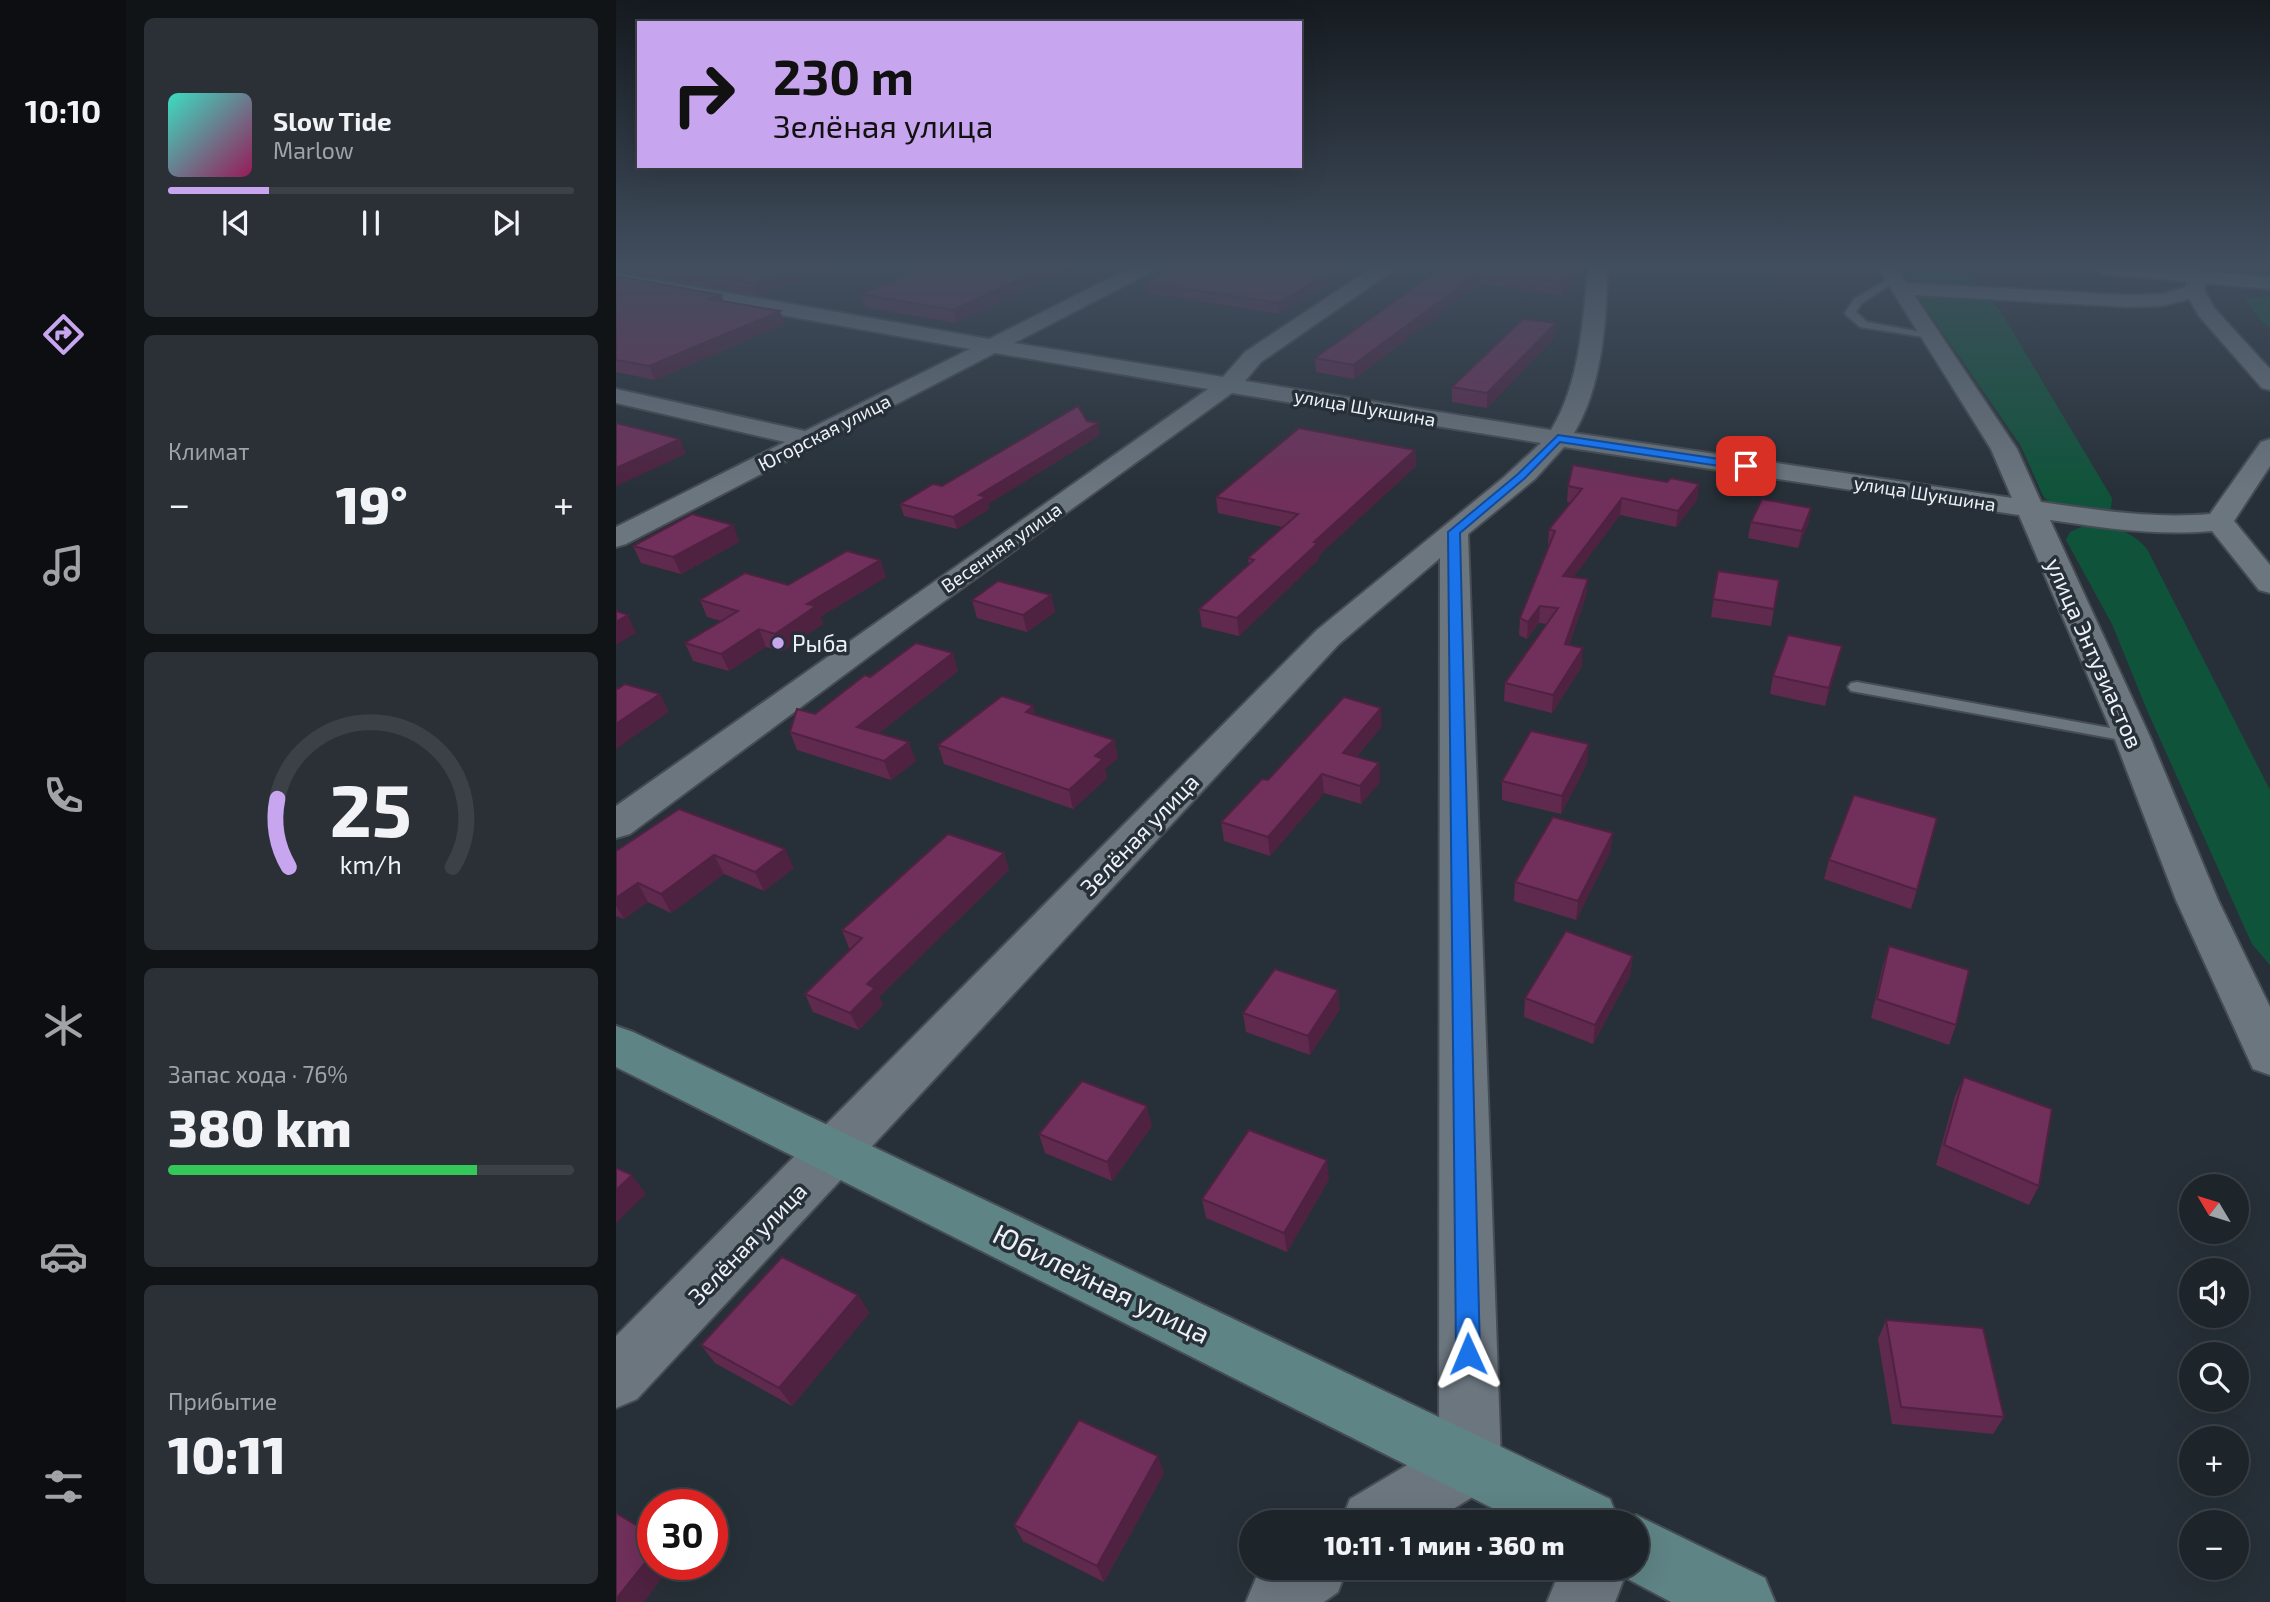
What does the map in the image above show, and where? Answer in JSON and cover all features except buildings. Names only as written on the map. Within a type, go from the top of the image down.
[{"type":"street","name":"улица Шукшина","points":[[974,343],[1558,438],[2032,510],[2175,526],[2219,522]]},
{"type":"street","name":"Югорская улица","points":[[616,538],[998,343]]},
{"type":"street","name":"Весенняя улица","points":[[616,825],[892,624],[1231,383],[1253,357],[1274,343]]},
{"type":"street","name":"Зелёная улица","points":[[616,1378],[1328,637],[1371,597],[1521,476],[1558,438],[1576,404],[1588,343]]},
{"type":"street","name":"улица Энтузиастов","points":[[1936,343],[1993,428],[2032,510],[2132,737],[2197,900],[2254,987],[2270,1056]]},
{"type":"street","points":[[2234,343],[2270,383]]},
{"type":"street","points":[[616,396],[810,440]]},
{"type":"street","points":[[2270,447],[2219,522],[2270,584]]},
{"type":"street","points":[[1393,1510],[1470,1463],[1454,532]]},
{"type":"street","name":"Юбилейная улица","points":[[616,1045],[1563,1510]]},
{"type":"street","points":[[1649,1555],[1741,1602]]},
{"type":"street","points":[[1280,1602],[1298,1580]]},
{"type":"street","points":[[1581,1602],[1590,1580]]},
{"type":"lane","points":[[1857,687],[2132,737]]},
{"type":"green space","points":[[1950,343],[2019,343],[2112,498],[2111,508],[2106,512],[2072,509],[2049,501],[2043,496],[2021,446]]},
{"type":"green space","points":[[2086,525],[2127,533],[2147,549],[2270,790],[2270,965],[2252,944],[2147,710],[2112,624],[2066,540],[2070,532]]},
{"type":"place","name":"Рыба","points":[[778,643]]},
{"type":"route","points":[[1468,1354],[1454,532],[1521,476],[1558,438],[1746,466]]}]
